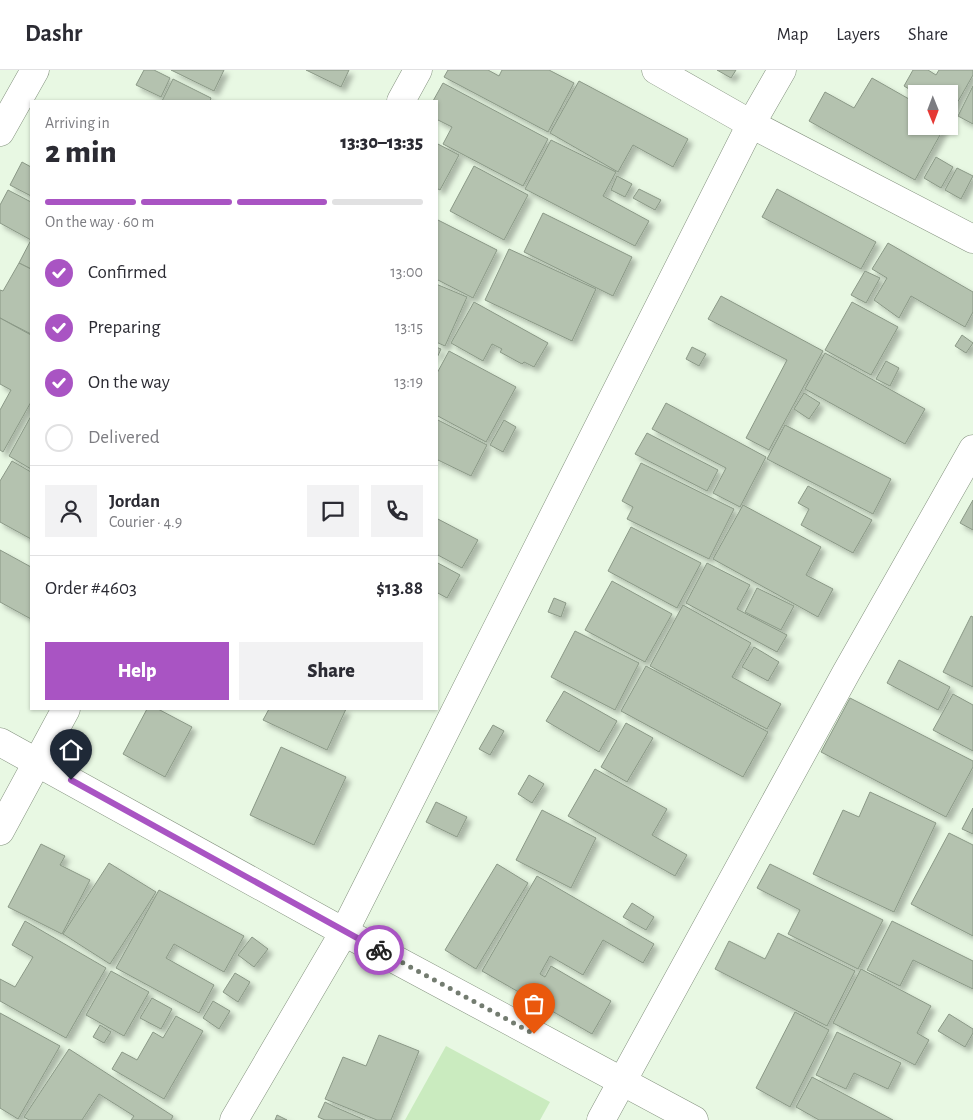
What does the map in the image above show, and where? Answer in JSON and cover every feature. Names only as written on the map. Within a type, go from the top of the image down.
[{"type":"street","points":[[0,132],[35,70]]},
{"type":"street","points":[[402,100],[418,70]]},
{"type":"street","points":[[656,70],[751,124],[973,239]]},
{"type":"street","points":[[234,1120],[344,932],[751,124],[782,70]]},
{"type":"street","points":[[600,1120],[973,448]]},
{"type":"street","points":[[0,831],[65,710]]},
{"type":"street","points":[[0,742],[344,932],[694,1120]]},
{"type":"green space","points":[[446,1046],[550,1102],[540,1120],[405,1120]]},
{"type":"building","points":[[144,70],[154,70],[170,78],[161,97],[136,85]]},
{"type":"building","points":[[171,70],[224,70],[214,91]]},
{"type":"building","points":[[306,70],[349,70],[341,87]]},
{"type":"building","points":[[448,70],[488,70],[499,76],[502,70],[549,70],[574,83],[548,132],[444,77]]},
{"type":"building","points":[[717,70],[736,70],[731,78]]},
{"type":"building","points":[[913,70],[928,70],[936,75],[939,70],[973,70],[973,75],[958,101],[958,85],[908,85],[908,88],[904,86]]},
{"type":"building","points":[[872,78],[908,98],[908,135],[940,135],[915,180],[809,121],[825,92],[854,108]]},
{"type":"building","points":[[173,79],[211,98],[210,100],[162,100]]},
{"type":"building","points":[[579,81],[688,139],[673,167],[633,145],[618,172],[550,133]]},
{"type":"building","points":[[443,83],[548,139],[523,186],[443,144],[452,127],[438,120],[438,100],[434,100]]},
{"type":"building","points":[[973,86],[973,124],[958,116]]},
{"type":"building","points":[[551,140],[616,172],[603,196],[649,221],[635,246],[525,189]]},
{"type":"building","points":[[438,144],[459,155],[440,190],[438,189]]},
{"type":"building","points":[[936,157],[953,167],[941,188],[924,178]]},
{"type":"building","points":[[22,162],[30,166],[30,195],[10,185]]},
{"type":"building","points":[[474,166],[528,195],[504,240],[450,211]]},
{"type":"building","points":[[957,168],[973,176],[961,199],[945,190]]},
{"type":"building","points":[[617,176],[632,184],[625,197],[611,190]]},
{"type":"building","points":[[639,189],[661,200],[655,210],[633,198]]},
{"type":"building","points":[[777,189],[876,242],[861,269],[762,217]]},
{"type":"building","points":[[8,190],[30,201],[30,239],[0,223],[0,205]]},
{"type":"building","points":[[543,213],[632,257],[613,296],[524,252]]},
{"type":"building","points":[[438,220],[497,250],[473,298],[438,280]]},
{"type":"building","points":[[30,242],[30,268],[19,263]]},
{"type":"building","points":[[888,243],[973,292],[973,312],[965,327],[911,296],[899,318],[874,300],[887,278],[872,269]]},
{"type":"building","points":[[509,249],[596,289],[572,341],[485,300]]},
{"type":"building","points":[[19,263],[30,268],[30,333],[0,318],[0,290],[3,291]]},
{"type":"building","points":[[865,271],[880,278],[866,303],[851,295]]},
{"type":"building","points":[[438,285],[467,297],[445,346],[438,343]]},
{"type":"building","points":[[721,296],[823,351],[769,450],[746,438],[787,360],[708,319]]},
{"type":"building","points":[[474,302],[548,343],[534,367],[524,362],[522,364],[500,352],[502,349],[492,344],[483,361],[451,343]]},
{"type":"building","points":[[852,302],[898,327],[871,375],[825,350]]},
{"type":"building","points":[[0,318],[30,334],[30,404],[3,452],[0,450],[0,410],[11,390],[0,384]]},
{"type":"building","points":[[962,335],[973,343],[966,353],[955,346]]},
{"type":"building","points":[[692,347],[706,354],[699,366],[686,359]]},
{"type":"building","points":[[449,351],[516,387],[486,442],[438,416],[438,371]]},
{"type":"building","points":[[825,353],[925,409],[905,444],[805,389]]},
{"type":"building","points":[[886,361],[899,368],[890,386],[876,379]]},
{"type":"building","points":[[804,393],[820,403],[809,419],[794,409]]},
{"type":"building","points":[[666,403],[766,457],[740,507],[713,493],[726,468],[652,429]]},
{"type":"building","points":[[30,418],[30,468],[9,456]]},
{"type":"building","points":[[438,420],[487,445],[471,476],[438,460]]},
{"type":"building","points":[[504,420],[516,427],[503,452],[490,445]]},
{"type":"building","points":[[785,425],[891,479],[873,514],[767,459]]},
{"type":"building","points":[[647,433],[718,470],[707,491],[635,454]]},
{"type":"building","points":[[12,461],[30,471],[30,538],[0,522],[0,481]]},
{"type":"building","points":[[641,463],[734,509],[709,559],[627,519],[633,507],[622,501]]},
{"type":"building","points":[[808,486],[872,520],[853,553],[801,525],[809,509],[798,503]]},
{"type":"building","points":[[973,500],[973,530],[960,523]]},
{"type":"building","points":[[743,505],[821,547],[806,575],[833,589],[818,617],[713,559]]},
{"type":"building","points":[[438,519],[478,540],[462,568],[438,555]]},
{"type":"building","points":[[631,527],[701,563],[677,608],[608,571]]},
{"type":"building","points":[[0,550],[30,566],[30,618],[0,602]]},
{"type":"building","points":[[438,563],[460,575],[447,598],[438,593]]},
{"type":"building","points":[[707,563],[750,585],[737,609],[787,635],[777,652],[686,603]]},
{"type":"building","points":[[612,581],[672,614],[645,662],[585,630]]},
{"type":"building","points":[[757,588],[794,606],[781,630],[745,612]]},
{"type":"building","points":[[554,598],[566,603],[561,617],[548,612]]},
{"type":"building","points":[[683,605],[751,643],[732,677],[781,704],[767,729],[650,666]]},
{"type":"building","points":[[971,616],[973,617],[973,687],[943,672]]},
{"type":"building","points":[[575,631],[639,663],[615,710],[551,677]]},
{"type":"building","points":[[754,647],[779,662],[768,681],[742,667]]},
{"type":"building","points":[[899,660],[950,687],[938,710],[887,683]]},
{"type":"building","points":[[646,666],[768,732],[743,777],[621,711]]},
{"type":"building","points":[[564,691],[617,721],[599,752],[546,721]]},
{"type":"building","points":[[953,694],[973,705],[973,751],[933,730]]},
{"type":"building","points":[[850,698],[973,761],[973,767],[946,817],[821,752]]},
{"type":"building","points":[[146,710],[160,710],[192,727],[165,777],[123,754]]},
{"type":"building","points":[[268,710],[346,710],[327,750],[263,720]]},
{"type":"building","points":[[626,723],[653,738],[627,782],[601,767]]},
{"type":"building","points":[[493,725],[504,731],[490,755],[479,749]]},
{"type":"building","points":[[281,747],[346,777],[314,845],[250,815]]},
{"type":"building","points":[[595,769],[667,809],[652,835],[687,855],[675,876],[568,816]]},
{"type":"building","points":[[529,775],[544,784],[532,803],[518,794]]},
{"type":"building","points":[[870,792],[936,823],[894,912],[813,874],[843,810],[859,817]]},
{"type":"building","points":[[436,802],[467,817],[457,837],[426,822]]},
{"type":"building","points":[[973,808],[973,834],[962,829]]},
{"type":"building","points":[[542,810],[596,838],[571,888],[516,860]]},
{"type":"building","points":[[949,833],[973,845],[973,936],[911,904]]},
{"type":"building","points":[[41,844],[65,856],[60,865],[90,880],[62,934],[8,907]]},
{"type":"building","points":[[109,863],[156,892],[110,964],[63,934]]},
{"type":"building","points":[[497,864],[528,883],[476,969],[445,950]]},
{"type":"building","points":[[770,864],[883,920],[858,969],[788,934],[800,910],[757,888]]},
{"type":"building","points":[[537,876],[654,944],[643,963],[603,940],[583,975],[550,956],[540,974],[545,977],[551,966],[611,1001],[592,1034],[482,971]]},
{"type":"building","points":[[159,890],[244,936],[224,972],[174,944],[166,958],[214,985],[199,1013],[116,968]]},
{"type":"building","points":[[632,903],[654,917],[646,930],[623,917]]},
{"type":"building","points":[[25,921],[106,968],[66,1038],[0,1001],[0,979],[15,987],[33,957],[12,945]]},
{"type":"building","points":[[892,921],[973,961],[973,989],[913,960],[900,986],[867,970]]},
{"type":"building","points":[[778,933],[855,971],[827,1026],[715,969],[729,941],[765,959]]},
{"type":"building","points":[[252,937],[268,949],[254,967],[238,955]]},
{"type":"building","points":[[861,969],[931,1006],[917,1033],[929,1040],[915,1065],[833,1023]]},
{"type":"building","points":[[111,971],[149,992],[124,1036],[86,1015]]},
{"type":"building","points":[[235,973],[250,982],[238,1002],[223,992]]},
{"type":"building","points":[[152,998],[172,1009],[161,1029],[140,1018]]},
{"type":"building","points":[[213,1001],[230,1011],[219,1029],[203,1018]]},
{"type":"building","points":[[795,1012],[829,1030],[790,1107],[756,1088]]},
{"type":"building","points":[[0,1013],[60,1046],[18,1119],[0,1108]]},
{"type":"building","points":[[949,1014],[973,1029],[973,1033],[965,1047],[938,1031]]},
{"type":"building","points":[[176,1016],[203,1031],[164,1099],[112,1069],[122,1052],[137,1060],[153,1032],[163,1038]]},
{"type":"building","points":[[100,1025],[111,1032],[104,1043],[93,1037]]},
{"type":"building","points":[[837,1032],[901,1063],[888,1089],[854,1073],[846,1089],[816,1075]]},
{"type":"building","points":[[379,1035],[419,1051],[391,1120],[377,1120],[325,1099],[343,1057],[366,1066]]},
{"type":"building","points":[[69,1049],[173,1116],[171,1120],[131,1120],[134,1116],[99,1094],[82,1120],[29,1120],[24,1117]]},
{"type":"building","points":[[812,1077],[893,1120],[819,1120],[796,1107]]},
{"type":"building","points":[[325,1102],[365,1120],[325,1120],[318,1117]]},
{"type":"building","points":[[277,1115],[287,1120],[275,1120]]},
{"type":"way so far","points":[[379,950],[534,1034]]},
{"type":"route","points":[[71,780],[379,950]]}]
